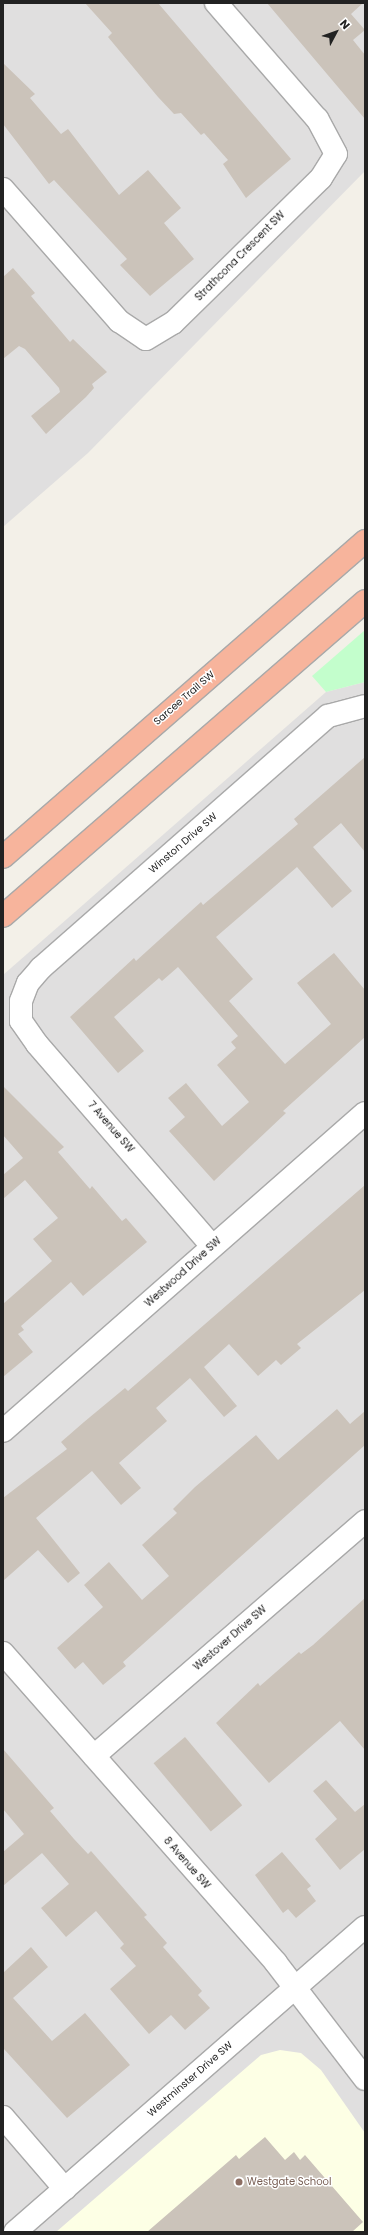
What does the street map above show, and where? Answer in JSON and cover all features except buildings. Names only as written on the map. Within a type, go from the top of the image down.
[{"type":"highway","name":"Sarcee Trail SW","points":[[3,856],[365,541]]},
{"type":"highway","points":[[3,916],[365,601]]},
{"type":"street","name":"Strathcona Crescent SW","points":[[3,189],[119,320],[146,339],[173,323],[321,178],[336,154],[317,119],[216,3]]},
{"type":"street","name":"Winston Drive SW","points":[[21,1004],[28,983],[40,968],[328,716],[365,706]]},
{"type":"street","name":"7 Avenue SW","points":[[21,1004],[22,1021],[36,1044],[212,1246]]},
{"type":"street","name":"Westwood Drive SW","points":[[3,1431],[365,1113]]},
{"type":"street","name":"Westover Drive SW","points":[[94,1756],[365,1521]]},
{"type":"street","name":"8 Avenue SW","points":[[3,1653],[295,1988],[365,2079]]},
{"type":"street","name":"Westminster Drive SW","points":[[15,2232],[365,1927]]},
{"type":"street","points":[[3,2117],[65,2189]]},
{"type":"shaded area","points":[[3,3],[365,3],[365,171],[88,453],[3,527]]},
{"type":"shaded area","points":[[365,682],[365,2232],[3,2232],[3,975],[326,692]]},
{"type":"shaded area","name":"Westgate School","points":[[280,2050],[301,2053],[321,2070],[365,2133],[365,2232],[56,2232],[261,2055]]},
{"type":"green space","points":[[365,630],[365,682],[326,692],[312,676]]},
{"type":"place","name":"Westgate School","points":[[239,2182]]}]
